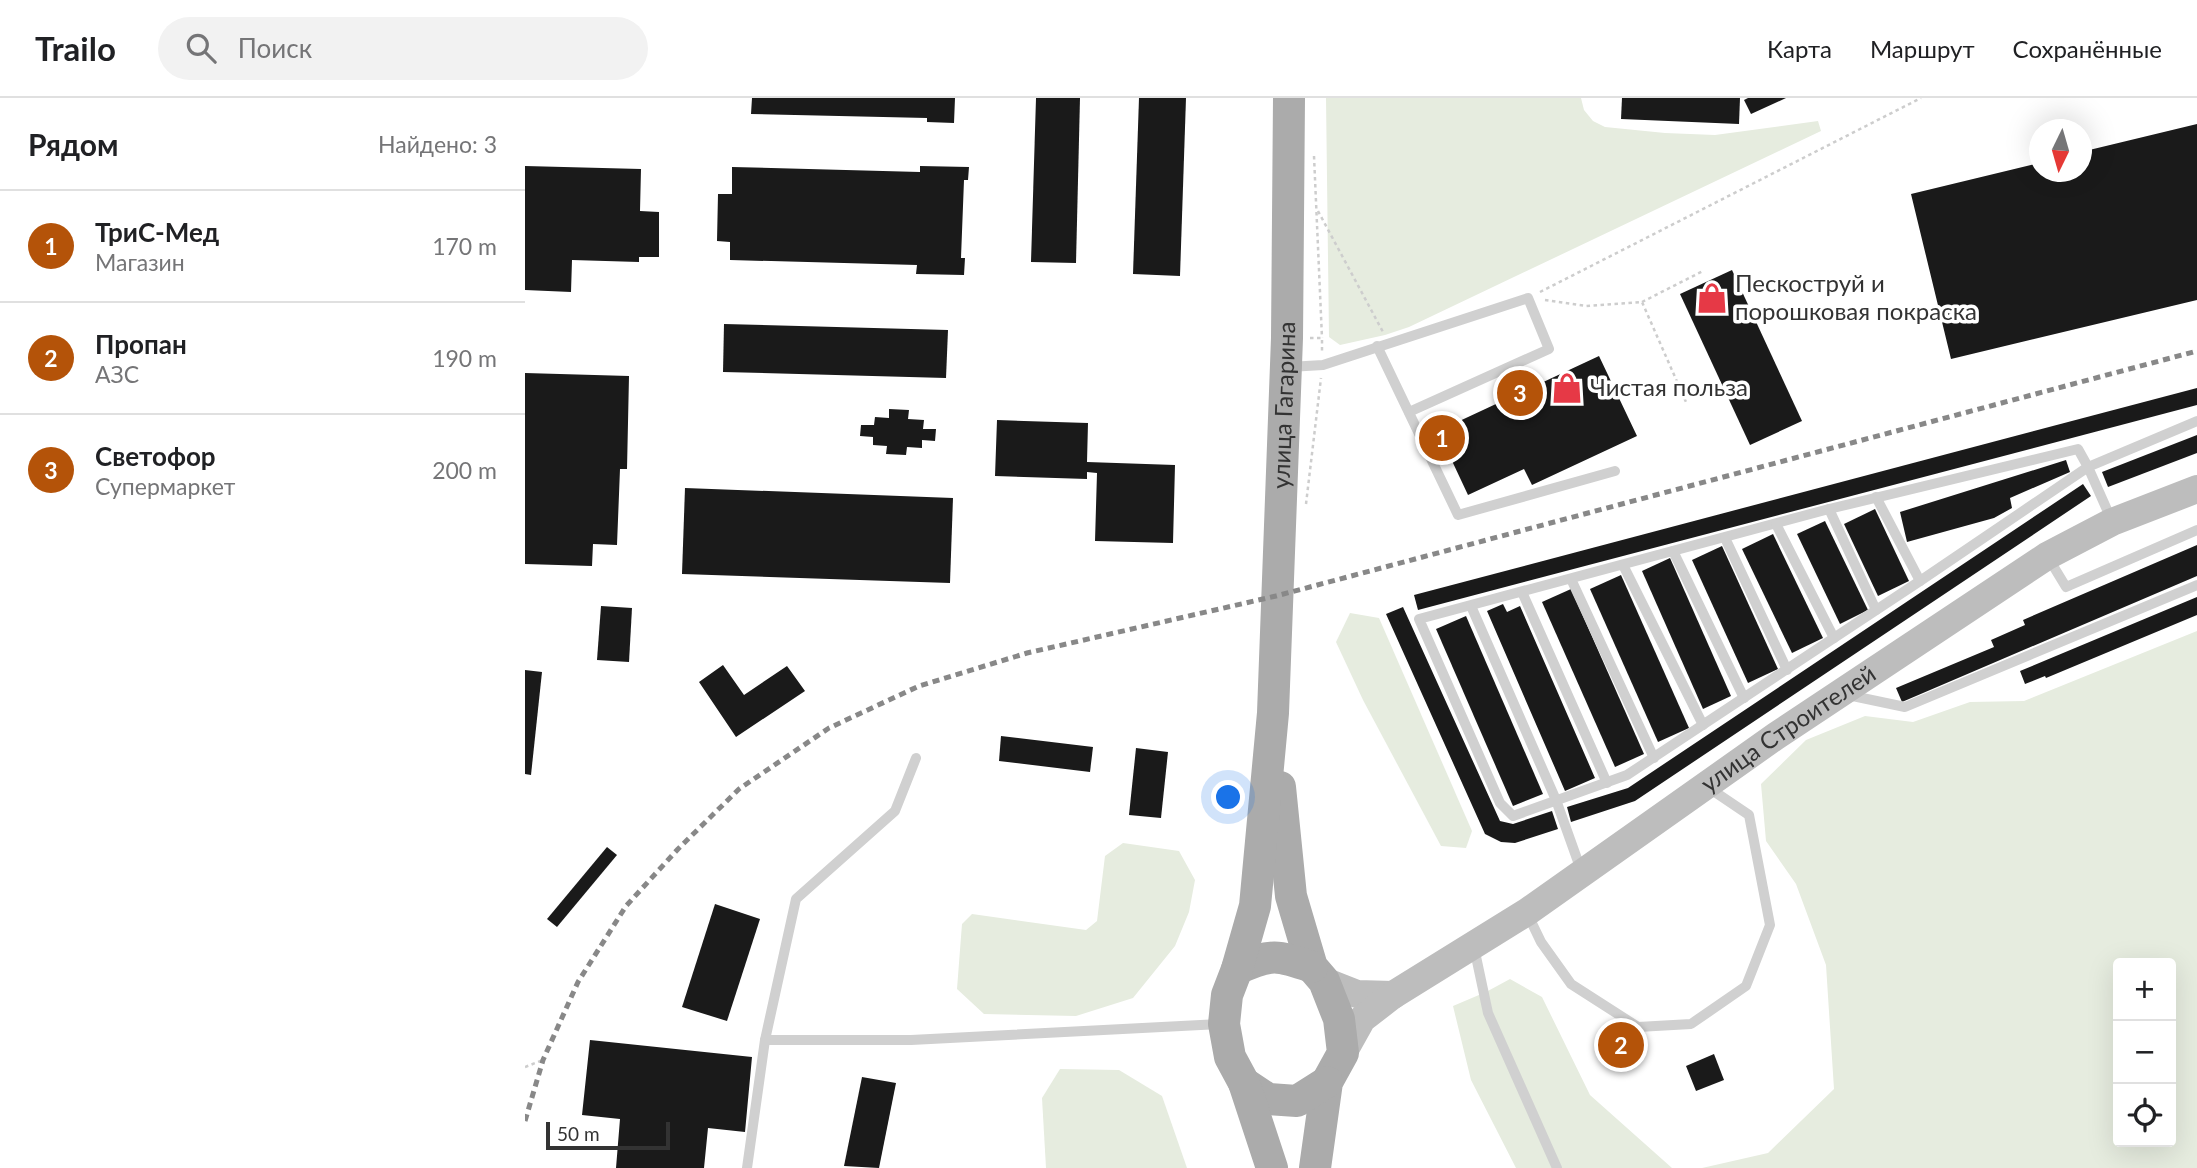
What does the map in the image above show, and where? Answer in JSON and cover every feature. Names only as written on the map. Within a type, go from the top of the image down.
[{"type":"main road","name":"улица Гагарина","points":[[1273,713],[1286,367],[1289,98]]},
{"type":"main road","name":"улица Строителей","points":[[1343,1053],[1362,1019],[1392,995],[1527,912],[1841,693],[2047,556],[2112,522],[2197,489]]},
{"type":"main road","points":[[1272,1168],[1244,1083],[1230,1057],[1224,1024],[1227,995],[1255,906],[1273,713]]},
{"type":"main road","points":[[1273,713],[1291,896],[1318,974],[1339,1018],[1343,1053],[1327,1082],[1315,1168]]},
{"type":"main road","points":[[1237,969],[1262,957],[1285,957],[1357,994],[1392,995]]},
{"type":"main road","points":[[1244,1083],[1268,1099],[1297,1101],[1327,1082]]},
{"type":"lane","points":[[1286,367],[1323,365],[1528,298],[1549,349],[1409,412]]},
{"type":"lane","points":[[1377,346],[1458,515],[1615,471]]},
{"type":"lane","points":[[2112,522],[2088,467],[2078,449],[1829,509],[1419,620],[1500,803],[1513,816],[1626,775],[2088,467],[2197,421]]},
{"type":"lane","points":[[1876,497],[1920,581]]},
{"type":"lane","points":[[1829,509],[1875,610]]},
{"type":"lane","points":[[1776,524],[1833,638]]},
{"type":"lane","points":[[2047,556],[2066,587],[2197,530]]},
{"type":"lane","points":[[1725,538],[1787,670]]},
{"type":"lane","points":[[1673,551],[1744,698]]},
{"type":"lane","points":[[1623,565],[1703,725]]},
{"type":"lane","points":[[1571,579],[1654,758]]},
{"type":"lane","points":[[1841,693],[1905,708],[2197,585]]},
{"type":"lane","points":[[1522,592],[1607,783]]},
{"type":"lane","points":[[1471,606],[1556,800],[1582,873]]},
{"type":"lane","points":[[747,1168],[765,1040],[796,899],[895,811],[916,758]]},
{"type":"lane","points":[[1527,912],[1541,942],[1571,984],[1638,1027],[1691,1024],[1746,986],[1770,926],[1749,814],[1706,786]]},
{"type":"lane","points":[[1474,945],[1488,1013],[1557,1168]]},
{"type":"lane","points":[[765,1040],[911,1040],[1224,1024]]},
{"type":"path","points":[[1528,298],[1921,98]]},
{"type":"path","points":[[1314,153],[1322,338]]},
{"type":"path","points":[[1316,208],[1389,343]]},
{"type":"path","points":[[1528,298],[1586,306],[1642,302],[1703,271]]},
{"type":"path","points":[[1642,302],[1686,402]]},
{"type":"path","points":[[525,1067],[543,1060]]},
{"type":"shaded area","points":[[1326,98],[1581,98],[1584,110],[1593,121],[1605,127],[1715,135],[1818,121],[1821,131],[1409,327],[1340,345],[1329,337]]},
{"type":"shaded area","points":[[1350,613],[1379,618],[1472,831],[1466,848],[1441,846],[1363,700],[1336,642]]},
{"type":"shaded area","points":[[2197,631],[2197,1168],[1702,1168],[1768,1153],[1834,1089],[1826,965],[1796,884],[1766,841],[1761,784],[1806,740],[1865,716],[1913,722],[1970,702],[2024,701]]},
{"type":"shaded area","points":[[1123,843],[1179,851],[1195,880],[1189,912],[1175,946],[1133,998],[1076,1016],[984,1014],[957,989],[962,924],[972,914],[1086,930],[1097,921],[1105,856]]},
{"type":"shaded area","points":[[1510,979],[1542,997],[1590,1095],[1672,1168],[1516,1168],[1471,1080],[1453,1006]]},
{"type":"shaded area","points":[[1060,1069],[1119,1070],[1162,1096],[1187,1168],[1046,1168],[1042,1098]]},
{"type":"building","points":[[752,98],[955,98],[954,123],[927,122],[927,118],[751,114]]},
{"type":"building","points":[[1036,98],[1080,98],[1076,263],[1031,262]]},
{"type":"building","points":[[1139,98],[1186,98],[1180,276],[1133,274]]},
{"type":"building","points":[[1622,98],[1740,98],[1739,124],[1621,119]]},
{"type":"building","points":[[1786,98],[1751,114],[1744,100]]},
{"type":"building","points":[[2197,124],[2197,300],[1951,359],[1911,194],[2029,165],[2029,182],[2092,182],[2092,149]]},
{"type":"building","points":[[525,166],[641,169],[640,211],[659,212],[659,257],[639,257],[639,262],[572,260],[571,292],[525,290]]},
{"type":"building","points":[[920,166],[969,167],[968,180],[964,180],[961,258],[965,258],[964,275],[916,274],[917,265],[730,260],[730,242],[717,241],[718,194],[732,194],[732,167],[920,172]]},
{"type":"building","points":[[1732,270],[1802,421],[1750,445],[1680,294]]},
{"type":"building","points":[[724,324],[948,330],[946,378],[723,372]]},
{"type":"building","points":[[1599,356],[1637,436],[1532,485],[1524,469],[1468,495],[1438,431]]},
{"type":"building","points":[[525,373],[629,376],[627,469],[620,469],[617,545],[593,544],[592,566],[525,564]]},
{"type":"building","points":[[2197,388],[2197,405],[1418,610],[1414,595]]},
{"type":"building","points":[[889,409],[909,410],[908,419],[924,420],[923,429],[936,429],[935,441],[922,440],[922,448],[907,447],[906,455],[886,454],[887,446],[873,445],[873,437],[860,436],[861,425],[874,425],[875,417],[889,418]]},
{"type":"building","points":[[997,420],[1088,423],[1087,462],[1175,465],[1173,543],[1095,541],[1097,473],[1087,472],[1087,479],[995,476]]},
{"type":"building","points":[[2197,435],[2197,453],[2108,487],[2102,472]]},
{"type":"building","points":[[2066,460],[2070,472],[2010,498],[2012,508],[1994,518],[1907,542],[1900,512]]},
{"type":"building","points":[[2083,484],[2091,496],[1635,801],[1571,822],[1567,807],[1628,788]]},
{"type":"building","points":[[685,488],[953,498],[950,583],[682,574]]},
{"type":"building","points":[[1875,509],[1909,581],[1878,596],[1844,524]]},
{"type":"building","points":[[1825,521],[1868,610],[1840,624],[1797,534]]},
{"type":"building","points":[[1773,534],[1823,638],[1792,653],[1742,549]]},
{"type":"building","points":[[2197,545],[2197,576],[1902,702],[1896,688],[1994,647],[1991,640],[2025,625],[2023,620]]},
{"type":"building","points":[[1722,546],[1778,669],[1748,683],[1692,560]]},
{"type":"building","points":[[1670,558],[1731,696],[1703,709],[1642,571]]},
{"type":"building","points":[[1621,575],[1689,728],[1658,742],[1590,589]]},
{"type":"building","points":[[1571,589],[1644,754],[1615,767],[1542,602]]},
{"type":"building","points":[[2197,597],[2197,615],[2046,678],[2045,676],[2025,684],[2020,671]]},
{"type":"building","points":[[1503,604],[1507,612],[1520,606],[1595,778],[1565,791],[1487,611]]},
{"type":"building","points":[[601,606],[632,608],[629,662],[597,660]]},
{"type":"building","points":[[1403,607],[1500,821],[1513,824],[1552,811],[1558,829],[1515,843],[1501,842],[1485,834],[1386,614]]},
{"type":"building","points":[[1466,616],[1543,794],[1513,806],[1436,629]]},
{"type":"building","points":[[723,665],[744,695],[787,666],[805,691],[736,737],[699,682]]},
{"type":"building","points":[[525,670],[542,672],[531,775],[525,774]]},
{"type":"building","points":[[1001,736],[1093,747],[1090,772],[999,761]]},
{"type":"building","points":[[1136,748],[1168,752],[1161,818],[1129,815]]},
{"type":"building","points":[[607,847],[617,855],[557,927],[547,919]]},
{"type":"building","points":[[715,904],[760,919],[727,1021],[682,1007]]},
{"type":"building","points":[[590,1040],[752,1057],[745,1132],[708,1128],[704,1168],[616,1168],[620,1119],[582,1115]]},
{"type":"building","points":[[1714,1054],[1724,1080],[1696,1091],[1686,1066]]},
{"type":"building","points":[[862,1077],[896,1083],[879,1168],[844,1166]]},
{"type":"railway","points":[[525,1121],[543,1060],[578,982],[626,906],[678,849],[739,789],[829,728],[919,686],[1027,653],[1276,596],[2197,351]]},
{"type":"place","name":"Пескоструй и порошковая покраска","points":[[1712,298]]},
{"type":"place","name":"Чистая польза","points":[[1567,388]]},
{"type":"place","name":"Светофор","points":[[1520,393]]},
{"type":"place","name":"ТриС-Мед","points":[[1442,438]]},
{"type":"place","name":"Пропан","points":[[1621,1045]]}]
